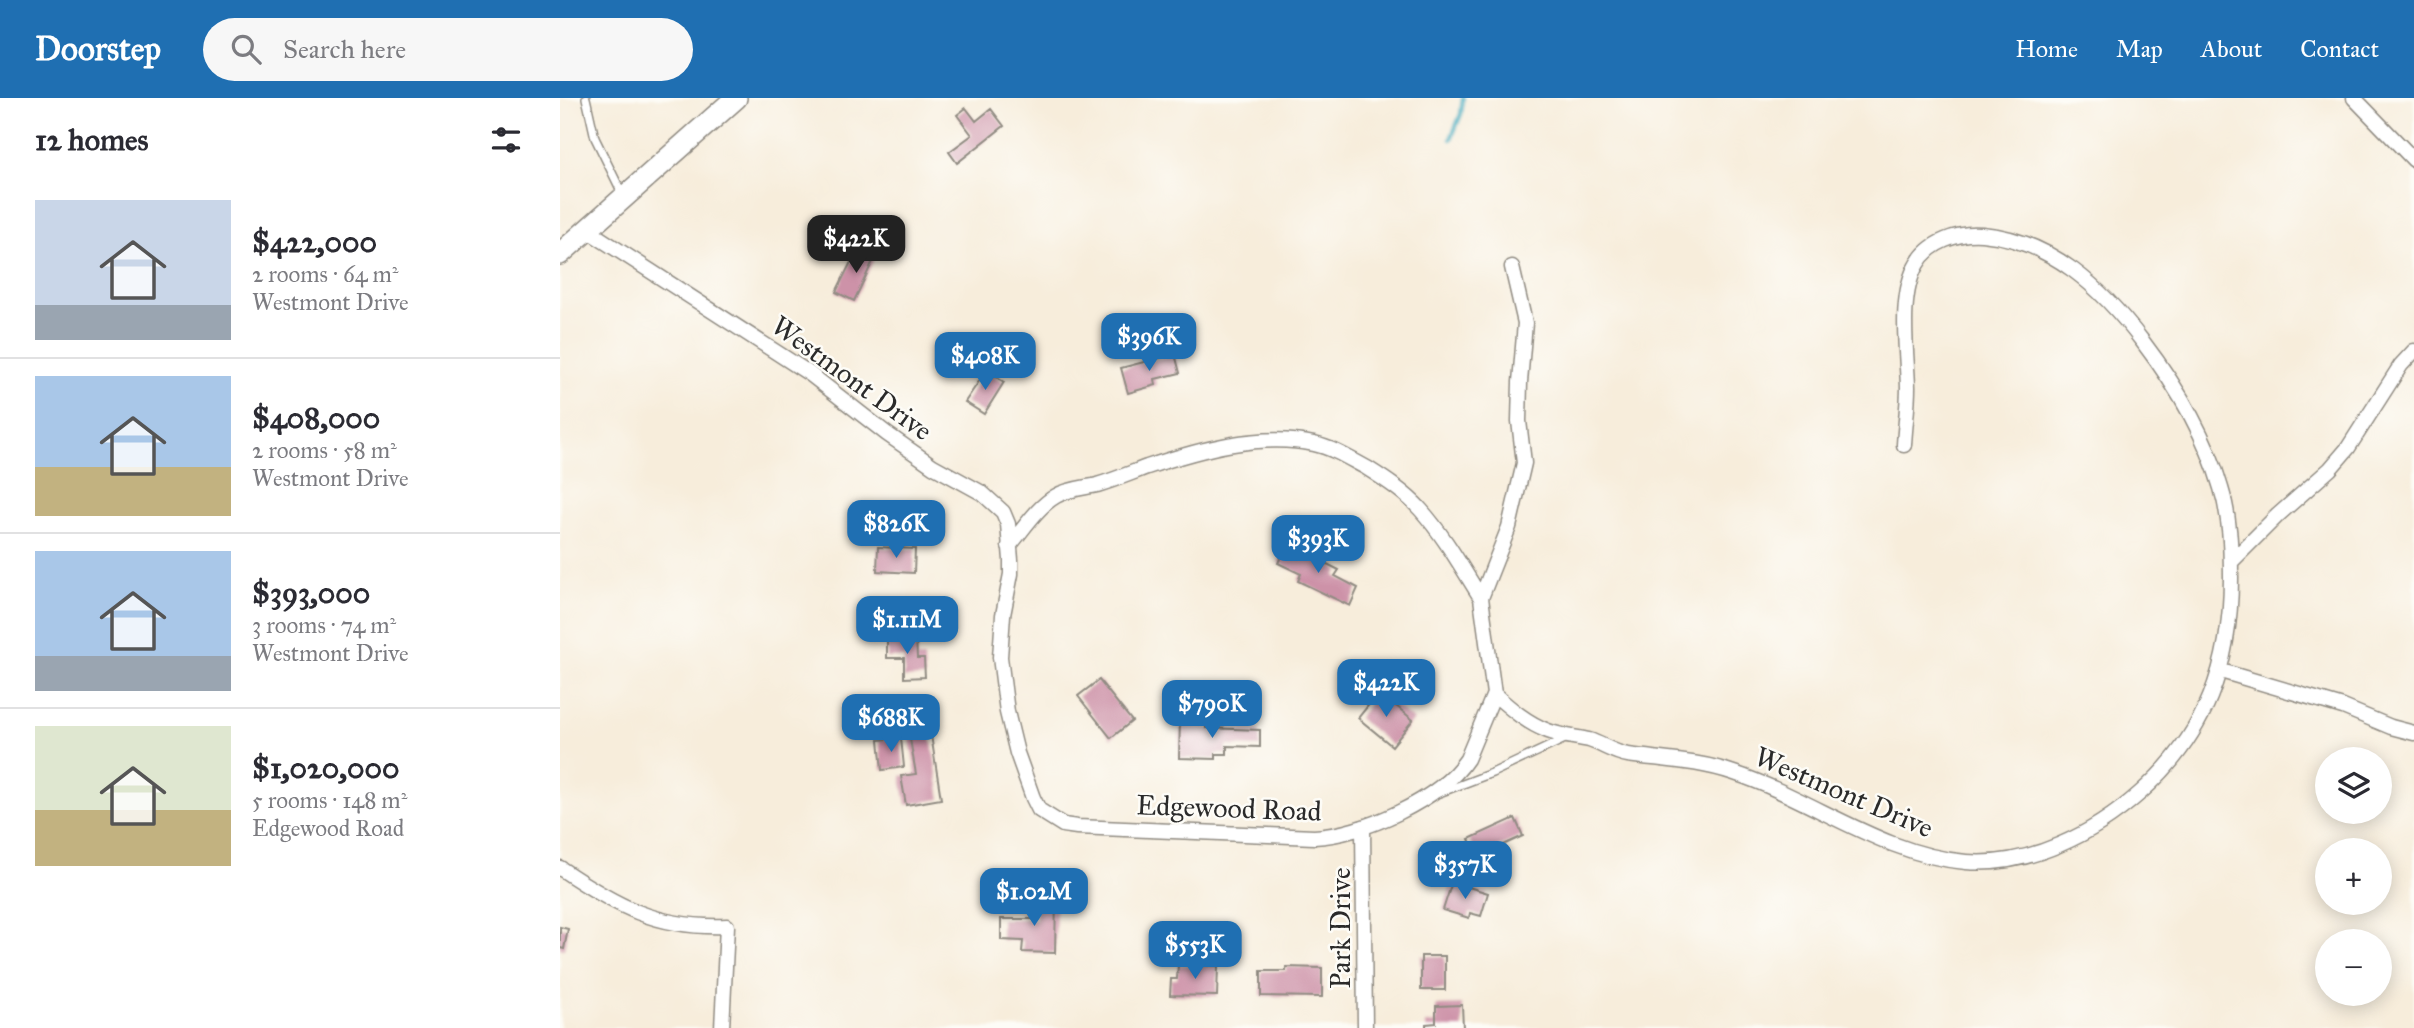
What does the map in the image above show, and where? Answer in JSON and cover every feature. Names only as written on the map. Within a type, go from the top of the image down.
[{"type":"main road","points":[[560,254],[736,98]]},
{"type":"street","points":[[2354,98],[2414,160]]},
{"type":"street","name":"Westmont Drive","points":[[587,230],[810,374],[887,434],[933,466],[982,493],[1003,512],[1008,524],[1011,574],[1001,629],[1001,671],[1017,753],[1032,798]]},
{"type":"street","name":"Westmont Drive","points":[[1494,694],[1524,720],[1551,732],[1590,741],[1624,754],[1690,761],[1730,771],[1770,785],[1895,846],[1949,860],[1977,863],[2005,861],[2045,850],[2108,818],[2151,783],[2187,740],[2202,717],[2221,671],[2229,629],[2229,520],[2214,466],[2203,440],[2154,356],[2129,323],[2100,292],[2056,258],[2031,245],[1990,235],[1962,234],[1936,245],[1916,264],[1906,305],[1908,388],[1904,445]]},
{"type":"street","points":[[1481,598],[1509,527],[1524,463],[1520,421],[1525,323],[1512,267]]},
{"type":"street","points":[[2231,562],[2330,469],[2348,448],[2401,365],[2414,351]]},
{"type":"street","points":[[1009,546],[1046,504],[1069,491],[1217,446],[1245,443],[1314,444],[1340,453],[1400,490],[1438,531],[1481,598],[1494,694]]},
{"type":"street","points":[[2221,671],[2343,707],[2391,727],[2414,733]]},
{"type":"street","name":"Edgewood Road","points":[[1032,798],[1039,810],[1051,818],[1063,825],[1077,827],[1314,837],[1342,835],[1394,815],[1426,797],[1462,767],[1494,694]]},
{"type":"street","name":"Park Drive","points":[[1363,827],[1365,1028]]},
{"type":"street","points":[[560,868],[590,888],[653,919],[695,926],[727,926],[722,1028]]},
{"type":"lane","points":[[586,98],[595,138],[624,197]]},
{"type":"lane","points":[[1426,797],[1492,773],[1570,736]]},
{"type":"building","points":[[966,108],[976,121],[991,109],[1004,126],[957,163],[949,152],[972,135],[957,115]]},
{"type":"building","points":[[858,248],[875,257],[854,301],[836,292]]},
{"type":"building","points":[[1175,354],[1180,373],[1155,379],[1156,385],[1128,393],[1121,368]]},
{"type":"building","points":[[986,371],[1004,382],[984,414],[965,402]]},
{"type":"building","points":[[1287,544],[1339,570],[1335,576],[1358,588],[1350,606],[1298,581],[1301,574],[1278,563]]},
{"type":"building","points":[[878,547],[915,549],[914,573],[877,571]]},
{"type":"building","points":[[887,637],[916,637],[917,658],[924,658],[925,677],[904,678],[904,658],[887,658]]},
{"type":"building","points":[[1099,680],[1132,721],[1111,738],[1078,696]]},
{"type":"building","points":[[1379,692],[1413,720],[1392,746],[1358,718]]},
{"type":"building","points":[[1180,719],[1206,720],[1206,728],[1260,730],[1260,747],[1227,746],[1227,754],[1216,754],[1216,759],[1179,758]]},
{"type":"building","points":[[931,735],[941,799],[906,805],[901,776],[916,774],[910,739]]},
{"type":"building","points":[[901,738],[904,767],[882,770],[879,740]]},
{"type":"building","points":[[1515,818],[1523,836],[1477,857],[1469,839]]},
{"type":"building","points":[[1452,882],[1488,893],[1481,916],[1470,913],[1469,918],[1443,910]]},
{"type":"building","points":[[1036,896],[1056,896],[1055,953],[1022,952],[1023,941],[1001,940],[1001,919],[1036,919]]},
{"type":"building","points":[[560,927],[568,929],[564,949],[560,948]]},
{"type":"building","points":[[1421,956],[1445,956],[1445,990],[1421,990]]},
{"type":"building","points":[[1178,965],[1218,966],[1217,996],[1170,995],[1171,979],[1177,979]]},
{"type":"building","points":[[1286,967],[1322,968],[1322,997],[1261,996],[1261,971],[1286,971]]},
{"type":"building","points":[[1462,1005],[1463,1028],[1426,1028],[1426,1024],[1436,1023],[1436,1006]]},
{"type":"waterway","points":[[1451,139],[1461,114],[1463,98]]}]
